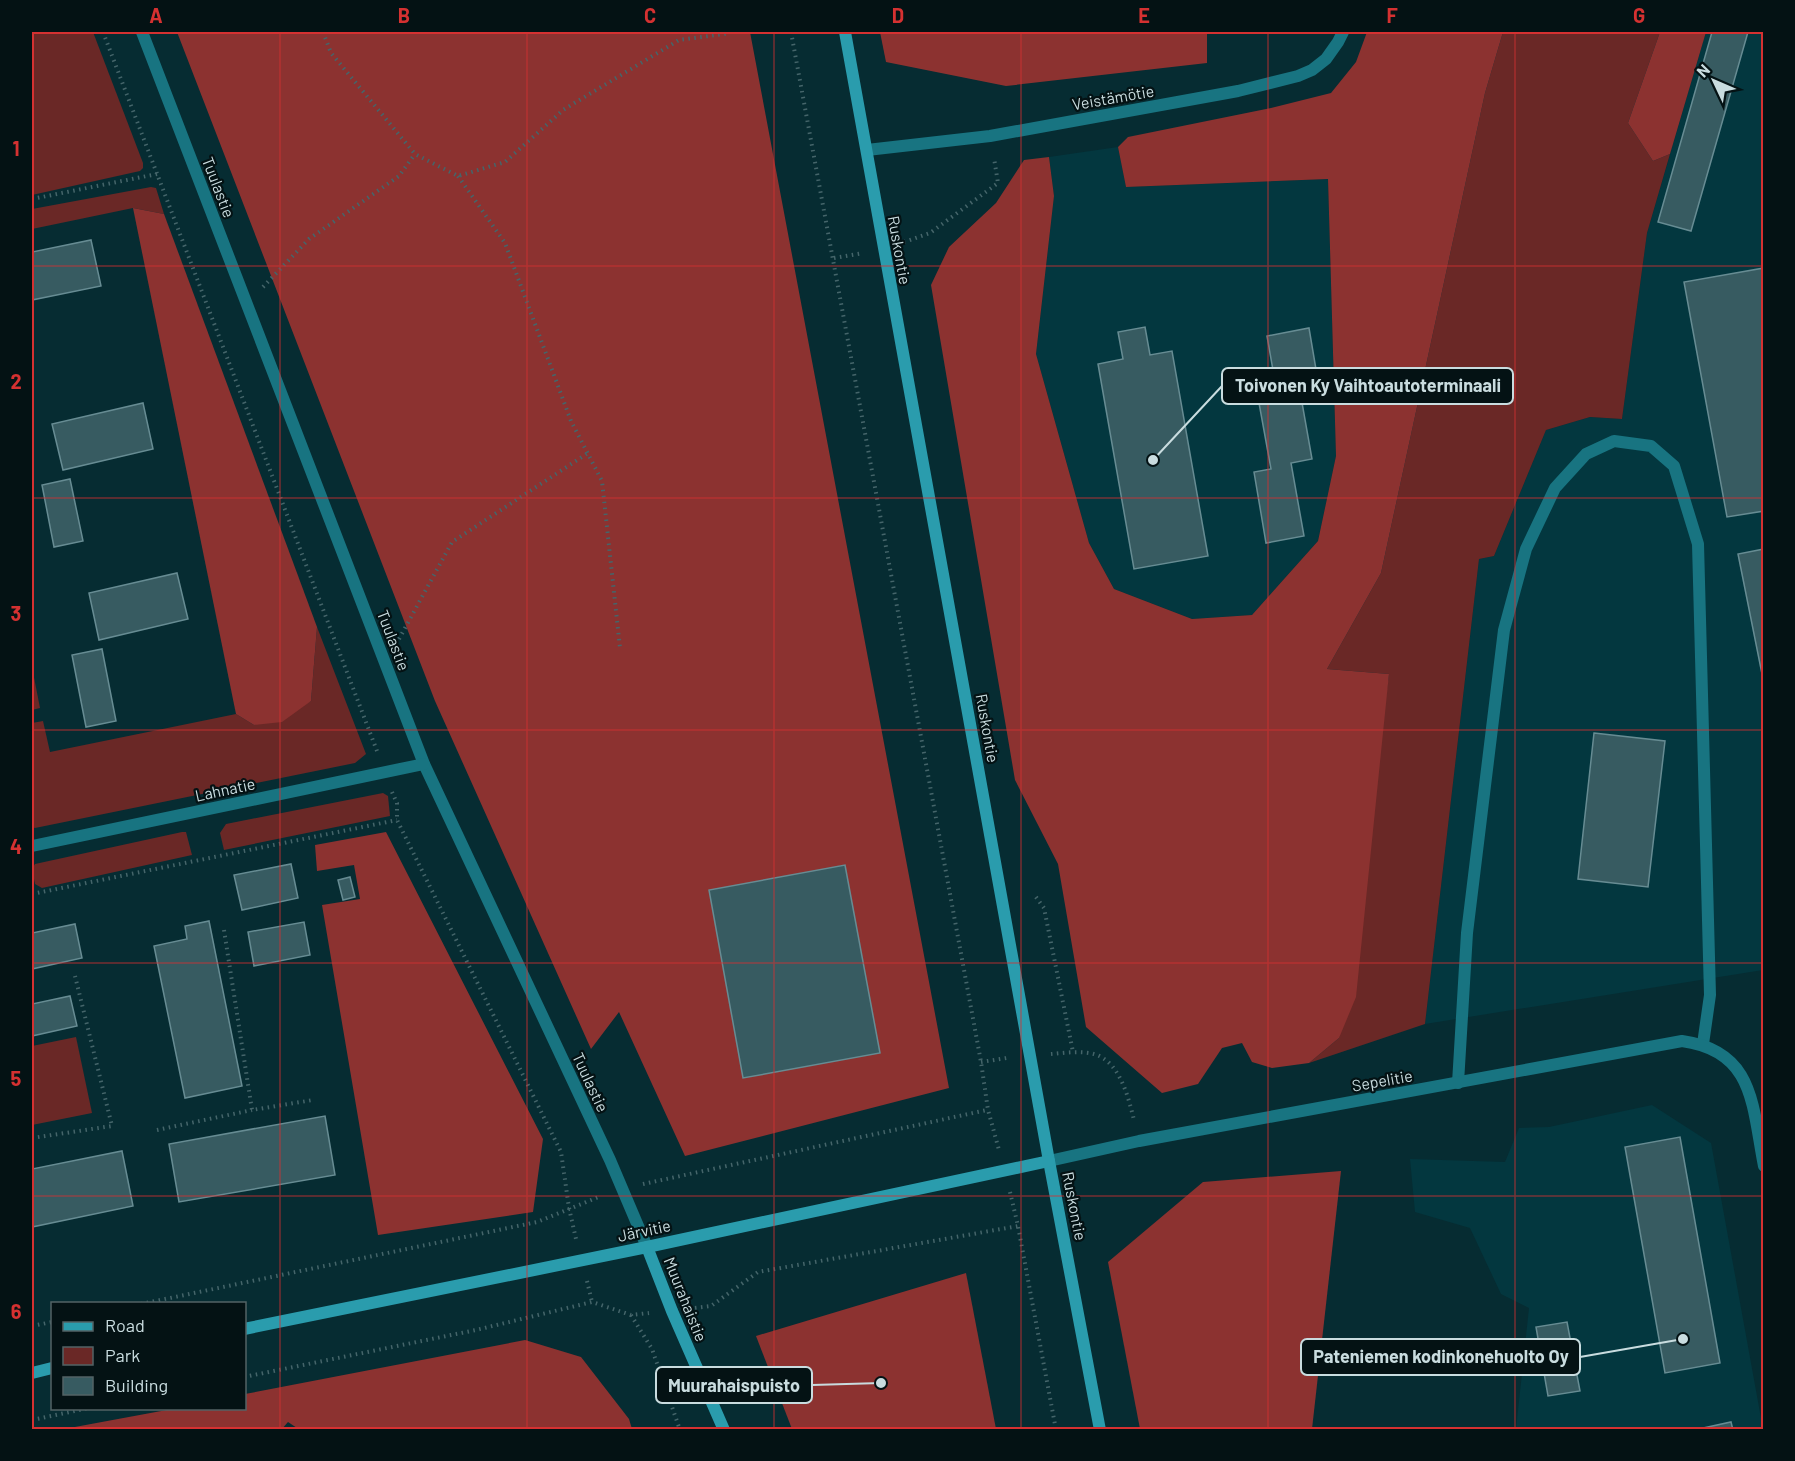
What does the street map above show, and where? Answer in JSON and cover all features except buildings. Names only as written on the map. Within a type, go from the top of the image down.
[{"type":"main road","name":"Ruskontie","points":[[845,32],[1049,1161],[1100,1430]]},
{"type":"main road","name":"Järvitie","points":[[246,1329],[647,1247],[1049,1161]]},
{"type":"main road","name":"Muurahaistie","points":[[647,1247],[724,1430]]},
{"type":"main road","points":[[32,1373],[51,1368]]},
{"type":"street","name":"Tuulastie","points":[[141,32],[424,764],[610,1160],[647,1247]]},
{"type":"street","name":"Veistämötie","points":[[867,150],[990,136],[1238,91],[1298,76],[1312,70],[1326,59],[1342,32]]},
{"type":"street","points":[[1458,1083],[1467,933],[1504,630],[1526,549],[1556,488],[1586,454],[1614,441],[1651,446],[1674,466],[1698,544],[1710,995],[1703,1044]]},
{"type":"street","name":"Lahnatie","points":[[32,846],[424,764]]},
{"type":"street","name":"Sepelitie","points":[[1049,1161],[1139,1142],[1682,1041],[1703,1044],[1720,1052],[1737,1067],[1750,1092],[1764,1166]]},
{"type":"path","points":[[103,32],[397,803],[397,820],[561,1152],[569,1208],[592,1302]]},
{"type":"path","points":[[323,32],[331,53],[414,154],[458,176],[506,243],[572,421],[602,481],[620,648]]},
{"type":"path","points":[[458,176],[505,162],[563,110],[679,40],[730,32]]},
{"type":"path","points":[[791,32],[981,1062],[987,1110],[1018,1226],[1056,1430]]},
{"type":"path","points":[[834,258],[883,250],[930,233],[998,183],[990,136]]},
{"type":"path","points":[[246,304],[309,239],[399,176],[414,154]]},
{"type":"path","points":[[32,199],[157,174]]},
{"type":"path","points":[[385,663],[452,542],[588,453]]},
{"type":"path","points":[[32,894],[397,820]]},
{"type":"path","points":[[1036,897],[1044,908],[1073,1052]]},
{"type":"path","points":[[224,930],[252,1110]]},
{"type":"path","points":[[32,1137],[112,1126],[75,976]]},
{"type":"path","points":[[981,1062],[1073,1052],[1100,1056],[1121,1078],[1131,1106],[1139,1142]]},
{"type":"path","points":[[157,1130],[252,1110],[313,1101]]},
{"type":"path","points":[[151,1302],[537,1222],[621,1189],[987,1110]]},
{"type":"path","points":[[246,1377],[476,1330],[592,1302],[631,1315],[711,1306],[758,1272],[1018,1226]]},
{"type":"path","points":[[631,1315],[652,1348],[680,1430]]},
{"type":"path","points":[[32,1326],[51,1322]]},
{"type":"path","points":[[32,1420],[80,1410]]},
{"type":"shaded area","points":[[177,32],[750,32],[949,1088],[685,1156],[619,1012],[591,1049],[435,701]]},
{"type":"shaded area","points":[[880,32],[1207,32],[1207,63],[1006,86],[886,62]]},
{"type":"shaded area","points":[[1367,32],[1503,32],[1485,93],[1381,573],[1327,669],[1389,674],[1356,997],[1339,1038],[1309,1063],[1272,1068],[1252,1062],[1242,1043],[1222,1048],[1198,1084],[1162,1093],[1086,1027],[1058,864],[1015,780],[931,285],[949,247],[996,203],[1024,160],[1049,157],[1054,196],[1036,354],[1089,543],[1114,589],[1192,619],[1252,615],[1318,541],[1336,456],[1328,179],[1126,187],[1118,147],[1128,137],[1271,108],[1331,93],[1356,62]]},
{"type":"shaded area","points":[[1660,32],[1706,32],[1670,154],[1653,161],[1628,123]]},
{"type":"shaded area","points":[[1706,32],[1763,32],[1763,970],[1425,1024],[1479,559],[1494,556],[1546,430],[1590,417],[1622,419],[1647,233]]},
{"type":"shaded area","points":[[1118,147],[1126,187],[1328,179],[1336,456],[1318,541],[1252,615],[1192,619],[1114,589],[1089,543],[1036,354],[1054,196],[1049,157]]},
{"type":"shaded area","points":[[133,208],[164,214],[317,627],[311,701],[282,722],[254,725],[236,714]]},
{"type":"shaded area","points":[[386,832],[543,1139],[533,1212],[378,1235],[322,905],[360,899],[354,865],[317,871],[315,845]]},
{"type":"shaded area","points":[[1652,1105],[1711,1143],[1763,1429],[1516,1429],[1529,1308],[1501,1294],[1470,1228],[1415,1212],[1410,1159],[1505,1162],[1519,1128],[1549,1127]]},
{"type":"shaded area","points":[[1341,1171],[1312,1429],[1140,1429],[1108,1262],[1203,1182]]},
{"type":"shaded area","points":[[966,1273],[996,1429],[792,1429],[756,1336]]},
{"type":"shaded area","points":[[525,1340],[581,1357],[629,1419],[632,1429],[300,1430],[288,1422],[281,1430],[64,1429],[167,1410],[246,1410],[246,1394]]},
{"type":"green space","points":[[32,32],[93,32],[143,163],[140,171],[32,195]]},
{"type":"green space","points":[[1503,32],[1660,32],[1628,123],[1653,161],[1670,154],[1647,233],[1622,419],[1590,417],[1546,430],[1494,556],[1479,559],[1425,1024],[1309,1063],[1339,1038],[1389,674],[1327,669],[1381,573],[1485,93]]},
{"type":"green space","points":[[151,187],[156,188],[164,214],[133,208],[32,229],[32,209]]},
{"type":"green space","points":[[317,627],[366,754],[355,763],[32,827],[32,723],[43,721],[50,752],[236,714],[254,725],[311,701]]},
{"type":"green space","points":[[32,667],[40,708],[32,710]]},
{"type":"green space","points":[[383,793],[388,796],[390,816],[224,850],[220,833],[226,824]]},
{"type":"green space","points":[[186,832],[192,855],[42,888],[35,884],[32,869],[35,864]]},
{"type":"green space","points":[[76,1037],[92,1113],[32,1125],[32,1046]]},
{"type":"place","name":"Toivonen Ky Vaihtoautoterminaali","points":[[1153,460]]},
{"type":"place","name":"Pateniemen kodinkonehuolto Oy","points":[[1683,1339]]},
{"type":"place","name":"Muurahaispuisto","points":[[881,1383]]}]
